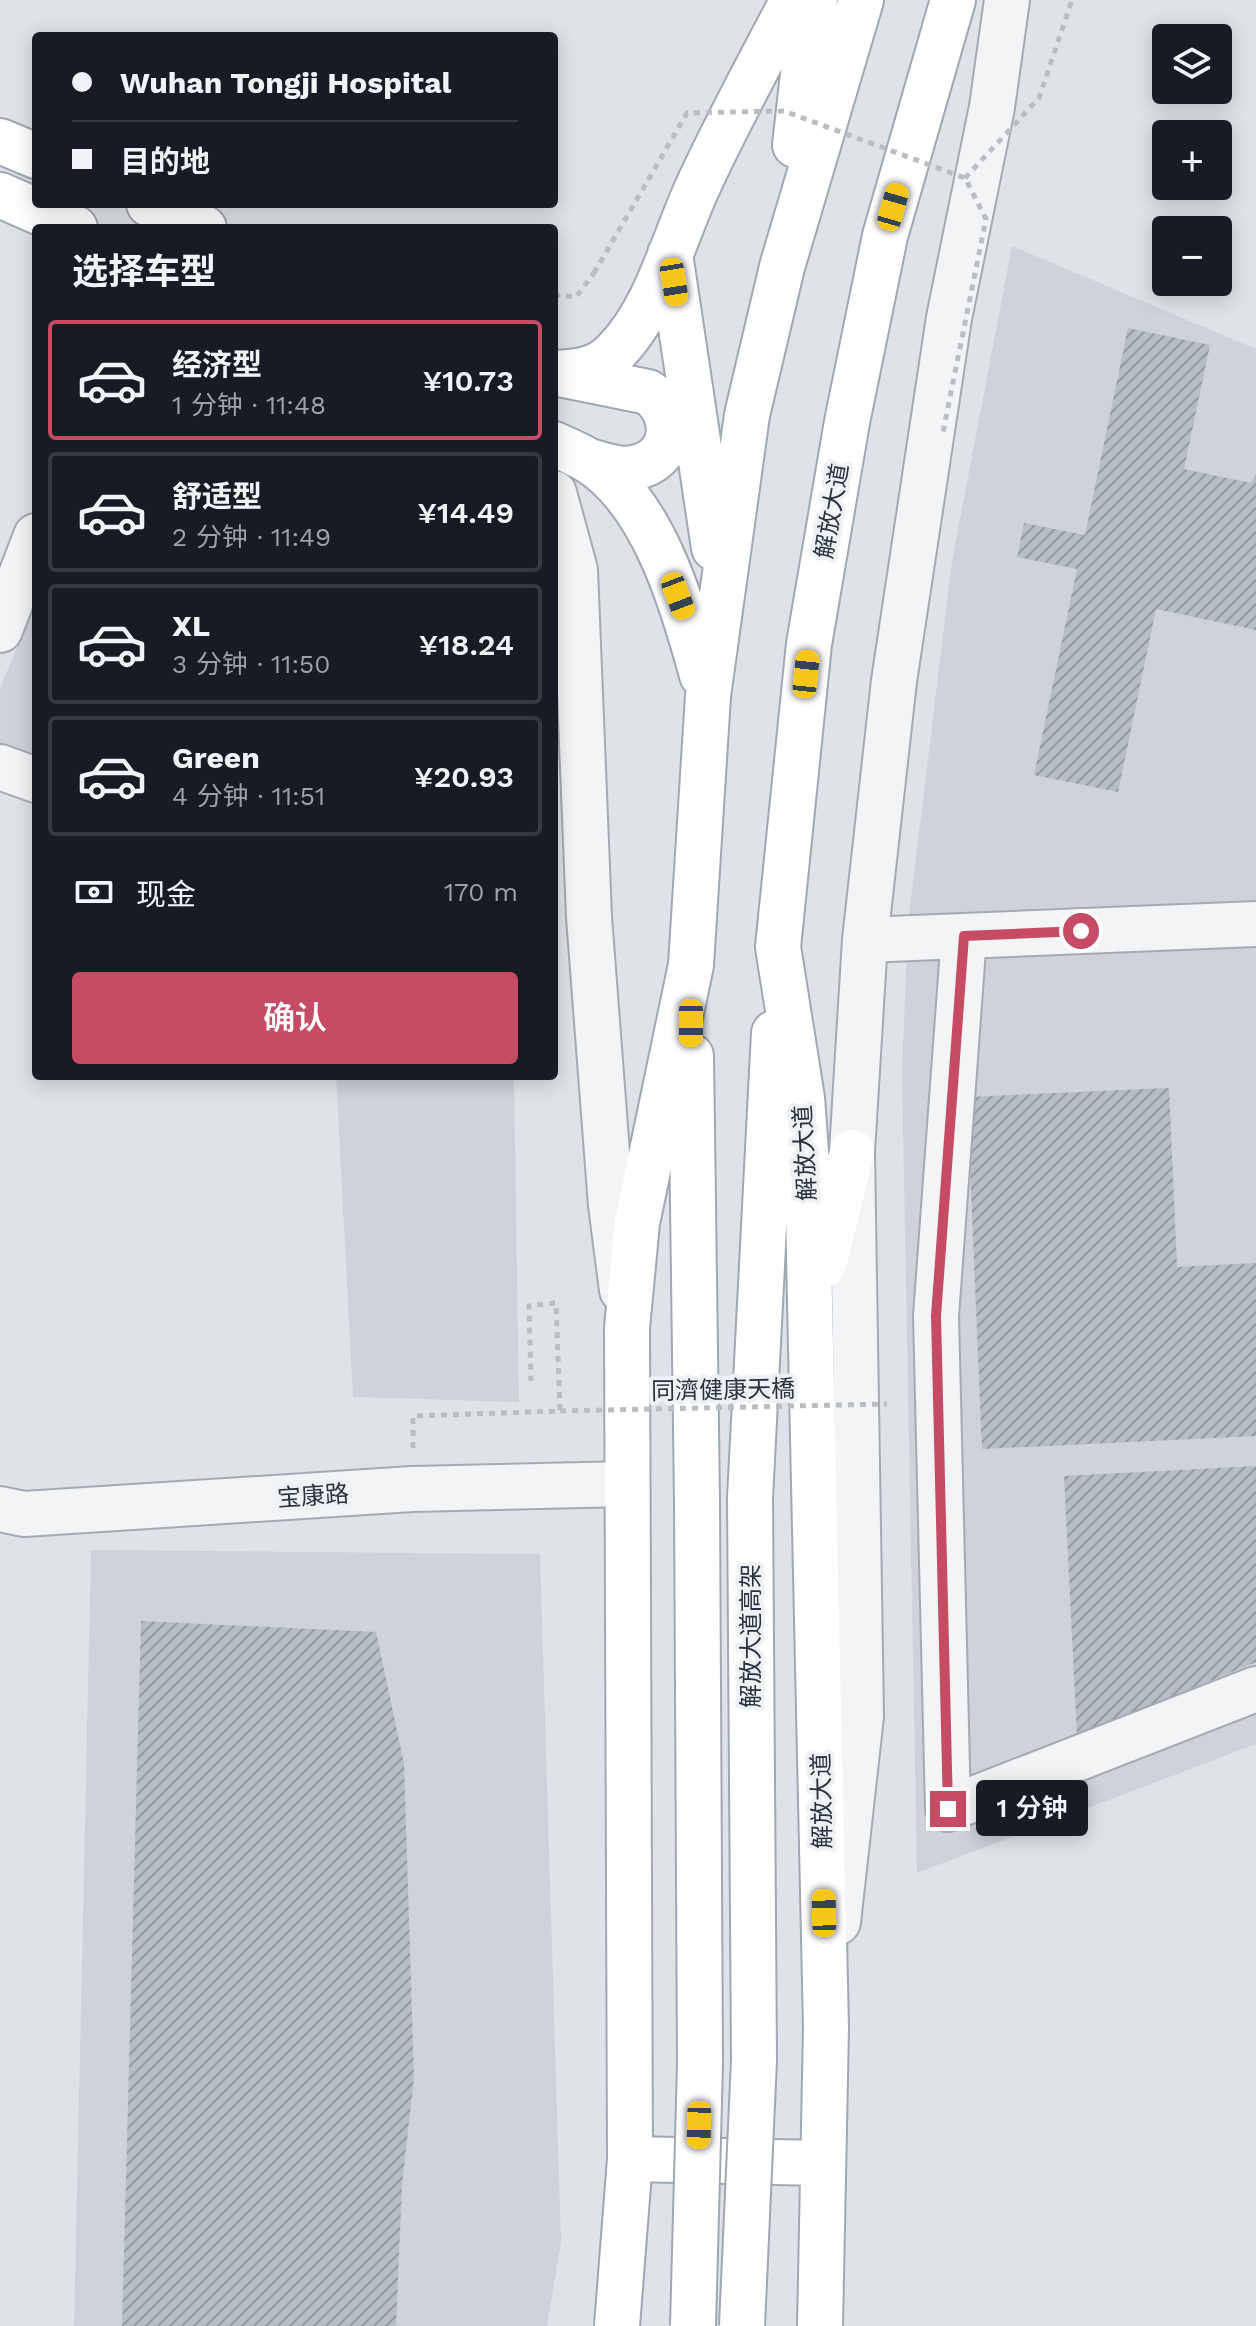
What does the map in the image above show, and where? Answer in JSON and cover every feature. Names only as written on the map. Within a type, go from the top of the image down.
[{"type":"main road","points":[[558,374],[593,368],[617,350],[654,291],[725,129],[793,0]]},
{"type":"main road","points":[[782,267],[805,57],[815,0]]},
{"type":"main road","points":[[693,2326],[700,2064],[691,965],[708,696],[747,415],[782,267],[861,0]]},
{"type":"main road","name":"解放大道","points":[[820,2326],[826,2028],[807,1165],[802,1098],[778,947],[809,644],[847,422],[885,236],[953,0]]},
{"type":"main road","points":[[0,141],[32,154]]},
{"type":"main road","points":[[0,195],[66,224]]},
{"type":"main road","points":[[158,208],[195,224]]},
{"type":"main road","points":[[670,254],[713,541],[719,609]]},
{"type":"main road","points":[[558,375],[616,383],[648,392],[658,399],[667,414],[669,434],[661,452],[653,460],[634,468],[621,469],[572,452]]},
{"type":"main road","points":[[572,452],[623,494],[663,555],[686,617],[708,696]]},
{"type":"main road","name":"解放大道高架","points":[[742,2326],[754,2060],[750,1498],[778,947]]},
{"type":"main road","points":[[617,2326],[630,2159],[627,1328],[637,1223],[691,965]]},
{"type":"main road","points":[[810,1322],[852,1152]]},
{"type":"main road","points":[[630,2159],[823,2163]]},
{"type":"street","points":[[826,2028],[861,1716],[852,1152],[865,940],[894,681],[927,460],[949,318],[992,107],[1007,0]]},
{"type":"street","points":[[558,508],[575,570],[572,918],[627,1328]]},
{"type":"street","points":[[0,630],[32,546]]},
{"type":"street","points":[[0,767],[32,779]]},
{"type":"street","points":[[865,940],[1256,924]]},
{"type":"street","points":[[964,936],[936,1316],[948,1809],[1256,1689]]},
{"type":"street","name":"宝康路","points":[[0,1509],[24,1514],[412,1489],[627,1484]]},
{"type":"path","points":[[965,178],[1039,98],[1072,0]]},
{"type":"path","points":[[558,295],[576,297],[594,273],[687,113],[784,111],[965,178],[986,219],[943,432]]},
{"type":"path","points":[[531,1381],[529,1306],[556,1303],[560,1411]]},
{"type":"path","name":"同濟健康天橋","points":[[413,1416],[887,1404]]},
{"type":"shaded area","points":[[1012,246],[1256,349],[1256,1744],[917,1873],[902,1073],[908,923],[952,561]]},
{"type":"shaded area","points":[[32,612],[32,756],[0,744],[0,688]]},
{"type":"shaded area","points":[[336,1080],[514,1080],[519,1402],[353,1397]]},
{"type":"shaded area","points":[[91,1550],[540,1554],[561,2242],[547,2326],[74,2326]]},
{"type":"building","points":[[1128,328],[1210,345],[1184,469],[1251,483],[1256,473],[1256,630],[1156,609],[1118,792],[1034,775],[1077,569],[1017,557],[1024,523],[1085,535]]},
{"type":"building","points":[[1169,1088],[1177,1267],[1256,1263],[1256,1436],[982,1449],[967,1097]]},
{"type":"building","points":[[1256,1466],[1256,1662],[1077,1736],[1064,1476]]},
{"type":"building","points":[[141,1621],[376,1632],[404,1763],[414,2077],[402,2185],[396,2326],[122,2326]]},
{"type":"route","points":[[948,1809],[936,1316],[964,936],[1081,931]]}]
